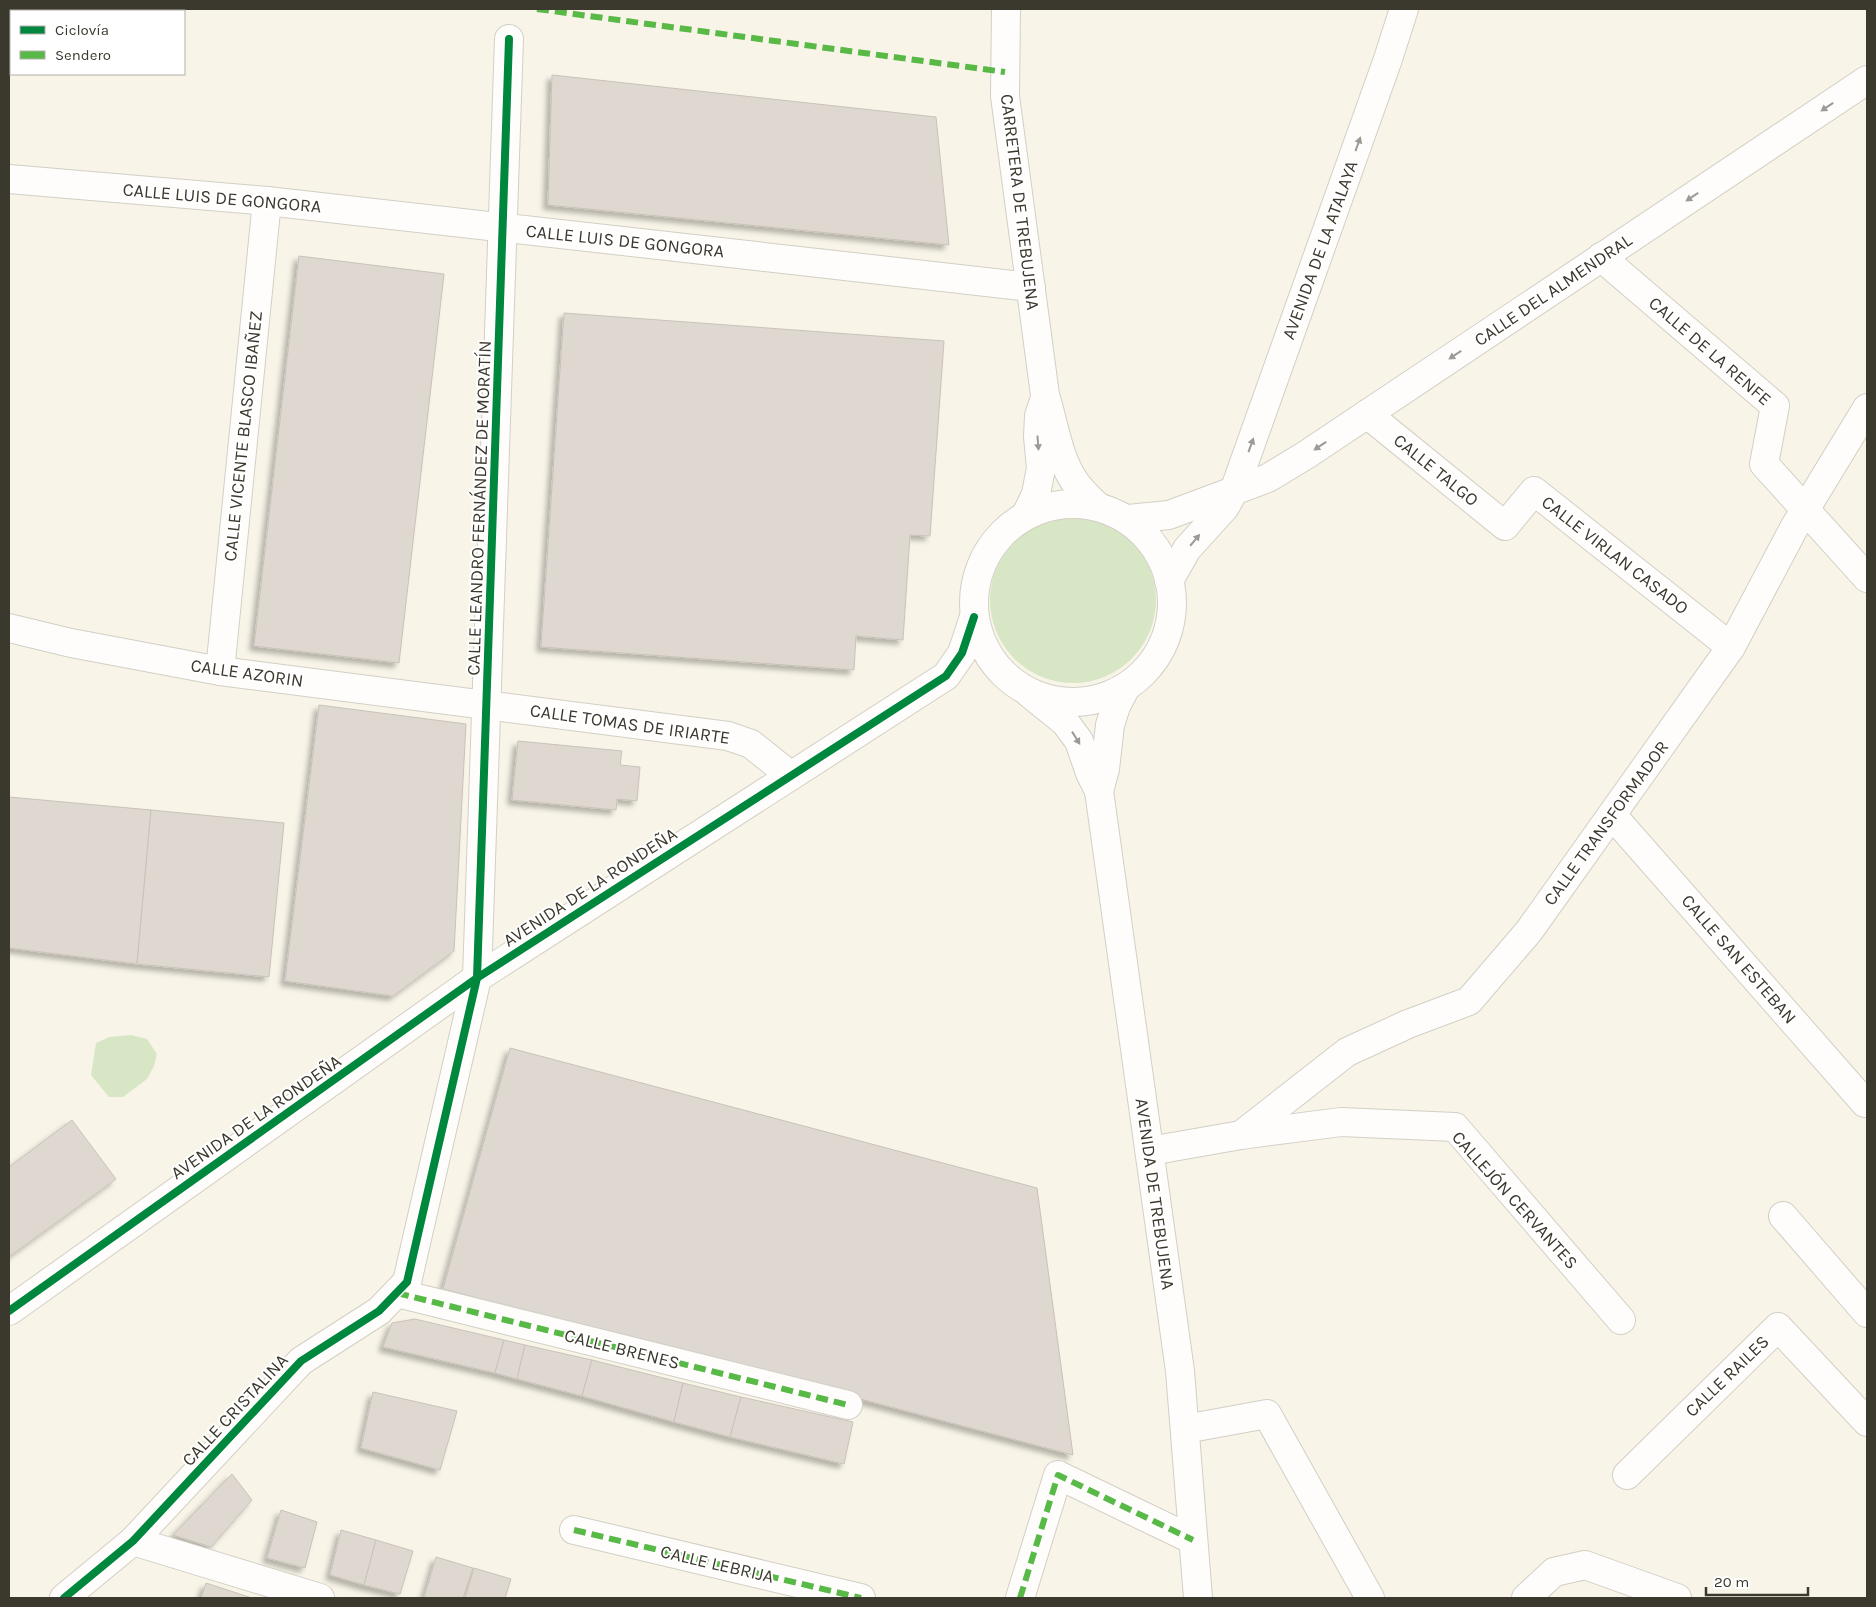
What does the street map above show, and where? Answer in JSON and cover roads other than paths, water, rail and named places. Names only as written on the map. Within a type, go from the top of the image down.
[{"type":"street","name":"CARRETERA DE TREBUJENA","points":[[1006,9],[1005,96],[1046,395],[1060,452],[1075,482],[1096,505]]},
{"type":"street","name":"AVENIDA DE LA ATALAYA","points":[[1170,581],[1187,549],[1225,508],[1234,491],[1388,59],[1404,9]]},
{"type":"street","name":"CALLE LEANDRO FERNÁNDEZ DE MORATÍN","points":[[477,978],[509,39]]},
{"type":"street","name":"CALLE DEL ALMENDRAL","points":[[1128,519],[1169,515],[1268,478],[1867,80]]},
{"type":"street","name":"CALLE LUIS DE GONGORA","points":[[9,179],[267,201],[1031,287]]},
{"type":"street","name":"CALLE VICENTE BLASCO IBAÑEZ","points":[[220,670],[267,201]]},
{"type":"street","name":"CALLE DE LA RENFE","points":[[1601,257],[1776,406],[1764,464],[1805,509]]},
{"type":"street","name":"CARRETERA DE TREBUJENA","points":[[1026,515],[1036,494],[1040,468],[1039,416],[1046,395]]},
{"type":"street","name":"CALLE TRANSFORMADOR","points":[[1241,1135],[1347,1052],[1408,1024],[1470,1000],[1529,931],[1731,647],[1805,509],[1867,408]]},
{"type":"street","name":"CALLE TALGO","points":[[1367,414],[1506,526]]},
{"type":"street","name":"CALLE VIRLAN CASADO","points":[[1506,526],[1534,491],[1731,647]]},
{"type":"street","points":[[1072,503],[1096,505],[1128,519],[1150,539],[1165,564],[1170,581],[1173,593],[1171,622],[1162,651],[1143,675],[1120,692],[1091,702],[1060,702],[1029,692],[1003,674],[984,648],[974,617],[975,587],[984,558],[1002,533],[1026,515],[1048,506],[1072,503]]},
{"type":"street","points":[[1805,509],[1867,578]]},
{"type":"street","name":"AVENIDA DE LA RONDEÑA","points":[[9,1311],[477,978],[946,676],[962,653],[974,617]]},
{"type":"street","name":"CALLE AZORIN","points":[[9,628],[71,644],[220,670],[487,704]]},
{"type":"street","name":"AVENIDA DE TREBUJENA","points":[[1099,791],[1105,769],[1110,725],[1116,706],[1126,687]]},
{"type":"street","name":"AVENIDA DE TREBUJENA","points":[[1029,692],[1066,722],[1079,742],[1090,773],[1099,791],[1180,1371],[1198,1598]]},
{"type":"street","name":"CALLE TOMAS DE IRIARTE","points":[[487,704],[728,736],[751,744],[792,776]]},
{"type":"street","name":"CALLE SAN ESTEBAN","points":[[1612,815],[1865,1103]]},
{"type":"street","name":"CALLE CRISTALINA","points":[[64,1598],[133,1541],[301,1361],[379,1311],[407,1282],[477,978]]},
{"type":"street","name":"CALLEJÓN CERVANTES","points":[[1150,1151],[1241,1135],[1341,1122],[1455,1127],[1621,1320]]},
{"type":"street","points":[[1783,1216],[1867,1313]]},
{"type":"street","name":"CALLE BRENES","points":[[397,1293],[848,1405]]},
{"type":"street","name":"CALLE RAILES","points":[[1627,1475],[1778,1327],[1867,1422]]},
{"type":"street","points":[[1185,1429],[1267,1414],[1370,1598]]},
{"type":"street","points":[[1020,1598],[1058,1475],[1193,1540]]},
{"type":"street","name":"CALLE LEBRIJA","points":[[574,1530],[860,1598]]},
{"type":"street","points":[[133,1541],[320,1598]]},
{"type":"street","points":[[1526,1598],[1554,1572],[1585,1565],[1676,1598]]}]
